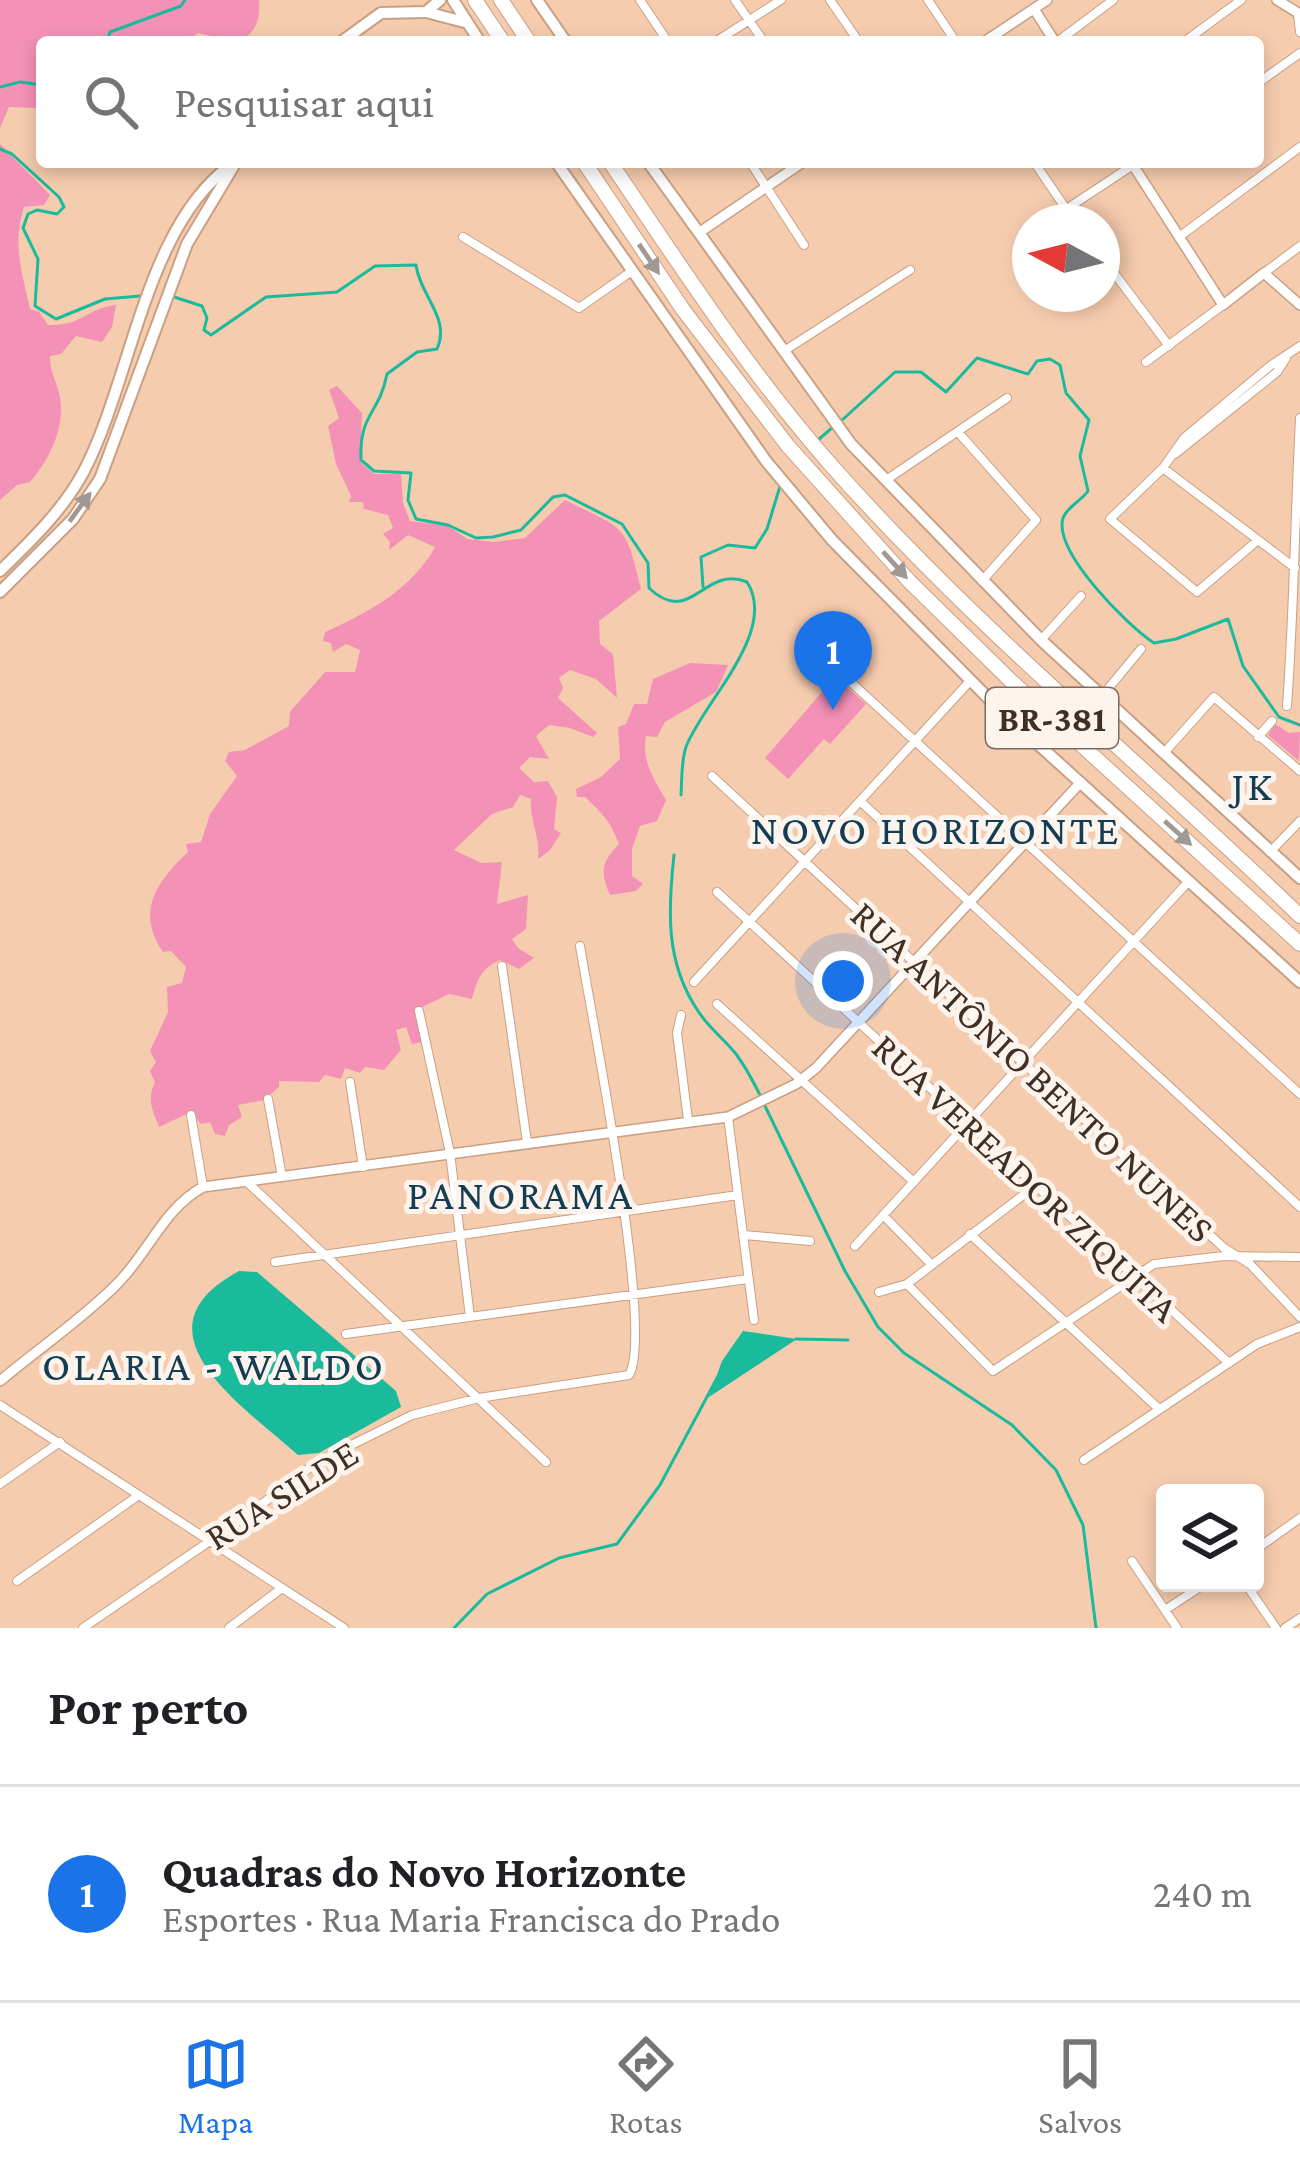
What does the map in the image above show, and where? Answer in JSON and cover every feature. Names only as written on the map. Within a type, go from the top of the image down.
[{"type":"highway","points":[[475,0],[499,36]]},
{"type":"highway","points":[[501,0],[525,36]]},
{"type":"highway","name":"BR-381","points":[[588,168],[684,311],[788,446],[910,582],[1011,681],[1300,944]]},
{"type":"highway","name":"BR-381","points":[[614,168],[751,368],[832,467],[1026,663],[1300,916]]},
{"type":"highway","points":[[623,168],[665,243]]},
{"type":"highway","points":[[1254,871],[1300,906]]},
{"type":"main road","points":[[400,10],[409,0]]},
{"type":"main road","points":[[426,12],[440,0]]},
{"type":"main road","points":[[453,0],[476,36]]},
{"type":"main road","points":[[538,0],[562,36]]},
{"type":"main road","points":[[348,36],[381,13],[400,10],[468,23]]},
{"type":"main road","points":[[0,571],[59,508],[85,470],[172,236],[213,178],[227,168]]},
{"type":"main road","points":[[0,592],[73,519],[100,479],[187,244],[231,168]]},
{"type":"main road","points":[[560,168],[804,508],[970,681],[1300,982]]},
{"type":"main road","points":[[652,168],[851,444],[1041,640],[1300,878]]},
{"type":"street","points":[[640,0],[664,36]]},
{"type":"street","points":[[735,0],[760,36]]},
{"type":"street","points":[[725,36],[781,0]]},
{"type":"street","points":[[830,0],[855,36]]},
{"type":"street","points":[[928,0],[952,36]]},
{"type":"street","points":[[993,36],[1047,0]]},
{"type":"street","points":[[1064,36],[1114,0]]},
{"type":"street","points":[[1192,36],[1241,0]]},
{"type":"street","points":[[1277,0],[1299,14],[1300,32]]},
{"type":"street","points":[[1034,9],[1052,36]]},
{"type":"street","points":[[1264,79],[1300,53]]},
{"type":"street","points":[[1179,237],[1300,147]]},
{"type":"street","points":[[754,168],[804,245]]},
{"type":"street","points":[[700,232],[793,168]]},
{"type":"street","points":[[1038,168],[1061,204]]},
{"type":"street","points":[[1074,204],[1131,168]]},
{"type":"street","points":[[1135,168],[1222,304]]},
{"type":"street","points":[[463,237],[579,308],[632,271]]},
{"type":"street","points":[[1146,362],[1300,246]]},
{"type":"street","points":[[783,352],[910,270]]},
{"type":"street","points":[[1264,273],[1300,305]]},
{"type":"street","points":[[1120,281],[1168,346]]},
{"type":"street","points":[[1258,540],[1197,592],[1110,520],[1174,455],[1277,372],[1300,346]]},
{"type":"street","points":[[886,480],[1006,398]]},
{"type":"street","points":[[1287,706],[1297,570],[1300,418]]},
{"type":"street","points":[[958,432],[1036,518],[982,581]]},
{"type":"street","points":[[1163,468],[1297,570]]},
{"type":"street","points":[[1041,640],[1082,596]]},
{"type":"street","points":[[1102,696],[1141,649]]},
{"type":"street","points":[[831,664],[1300,1094]]},
{"type":"street","points":[[694,982],[970,681]]},
{"type":"street","points":[[1164,753],[1214,697],[1300,771]]},
{"type":"street","points":[[1258,736],[1272,721]]},
{"type":"street","name":"RUA ANTÔNIO BENTO NUNES","points":[[712,776],[1207,1233],[1250,1264],[1300,1317]]},
{"type":"street","points":[[0,1381],[115,1286],[140,1259],[173,1209],[203,1187],[728,1117],[803,1081],[1081,782]]},
{"type":"street","points":[[860,801],[1300,1207]]},
{"type":"street","points":[[1270,852],[1300,821]]},
{"type":"street","points":[[855,1246],[1188,882]]},
{"type":"street","name":"RUA VEREADOR ZIQUITA","points":[[717,892],[1229,1363]]},
{"type":"street","points":[[580,946],[635,1294]]},
{"type":"street","points":[[502,966],[527,1142]]},
{"type":"street","points":[[717,1004],[914,1182]]},
{"type":"street","points":[[419,1011],[450,1153],[470,1317]]},
{"type":"street","points":[[681,1015],[677,1033],[688,1120]]},
{"type":"street","points":[[350,1082],[363,1167]]},
{"type":"street","points":[[268,1099],[282,1177]]},
{"type":"street","points":[[191,1115],[203,1187]]},
{"type":"street","points":[[728,1117],[754,1320]]},
{"type":"street","points":[[247,1182],[545,1462]]},
{"type":"street","points":[[879,1292],[907,1284],[1036,1186]]},
{"type":"street","points":[[275,1262],[738,1195]]},
{"type":"street","points":[[883,1215],[931,1264]]},
{"type":"street","points":[[970,1234],[1158,1408]]},
{"type":"street","points":[[744,1235],[809,1241]]},
{"type":"street","points":[[907,1284],[993,1371],[1162,1261],[1300,1257]]},
{"type":"street","points":[[346,1334],[748,1279]]},
{"type":"street","name":"RUA SILDE","points":[[83,1628],[317,1462],[412,1415],[478,1398],[619,1380],[634,1367],[635,1294]]},
{"type":"street","points":[[1084,1460],[1266,1340],[1300,1328]]},
{"type":"street","points":[[0,1405],[344,1628]]},
{"type":"street","points":[[0,1484],[60,1442]]},
{"type":"street","points":[[17,1581],[139,1495]]},
{"type":"street","points":[[1264,1544],[1300,1518]]},
{"type":"street","points":[[1132,1561],[1177,1628]]},
{"type":"street","points":[[229,1628],[282,1588]]},
{"type":"street","points":[[1165,1610],[1192,1592]]},
{"type":"street","points":[[1252,1592],[1281,1628],[1300,1618]]},
{"type":"shaded area","points":[[0,0],[259,0],[258,19],[247,36],[36,36],[36,108],[9,107],[0,128]]},
{"type":"shaded area","points":[[0,144],[50,195],[44,205],[24,207],[20,220],[20,258],[30,309],[39,312],[48,325],[60,325],[116,305],[112,327],[102,342],[76,336],[61,354],[50,356],[61,405],[55,440],[30,482],[17,485],[0,500]]},
{"type":"shaded area","points":[[337,386],[362,413],[360,462],[374,474],[401,474],[410,521],[448,526],[467,539],[525,538],[565,500],[620,531],[641,589],[599,621],[600,644],[613,654],[617,698],[596,679],[570,670],[559,678],[563,688],[558,698],[597,733],[593,737],[549,725],[536,736],[549,759],[530,757],[519,768],[534,782],[548,781],[557,797],[554,829],[561,833],[550,850],[538,859],[531,799],[520,795],[513,807],[492,814],[454,850],[481,863],[502,862],[497,904],[528,895],[526,929],[512,939],[534,958],[519,969],[501,960],[489,966],[472,999],[449,994],[416,1010],[422,1042],[412,1044],[406,1027],[396,1030],[401,1050],[384,1070],[365,1067],[360,1073],[345,1068],[341,1079],[325,1075],[319,1082],[279,1081],[279,1087],[264,1100],[238,1105],[242,1117],[229,1125],[225,1136],[215,1134],[210,1122],[201,1124],[191,1112],[159,1127],[151,1100],[155,1083],[150,1071],[156,1062],[150,1051],[168,1012],[167,987],[182,983],[186,967],[171,951],[163,952],[155,938],[150,911],[158,887],[188,852],[186,844],[201,842],[210,814],[237,776],[225,761],[229,752],[245,750],[289,726],[290,712],[325,672],[355,672],[360,650],[346,644],[333,652],[331,643],[323,641],[325,632],[388,598],[435,547],[408,535],[389,550],[390,542],[383,534],[393,528],[388,515],[364,509],[363,502],[349,502],[328,426],[339,418],[329,390]]},
{"type":"shaded area","points":[[690,663],[728,665],[716,692],[665,722],[657,737],[646,736],[647,761],[666,800],[657,821],[640,826],[632,849],[632,876],[643,884],[636,891],[610,895],[604,868],[619,844],[605,817],[585,797],[577,797],[576,789],[601,777],[620,759],[618,727],[626,724],[634,704],[647,704],[653,679]]},
{"type":"shaded area","points":[[835,677],[866,704],[830,744],[824,739],[788,779],[765,758]]},
{"type":"shaded area","points":[[1275,724],[1289,733],[1300,732],[1299,761],[1268,735]]},
{"type":"water","points":[[239,1271],[257,1272],[396,1391],[401,1407],[319,1453],[298,1455],[225,1391],[194,1342],[194,1318],[207,1294]]},
{"type":"water","points":[[743,1331],[797,1339],[709,1397],[722,1361]]},
{"type":"waterway","points":[[109,36],[181,6],[185,0]]},
{"type":"waterway","points":[[0,87],[36,84]]},
{"type":"waterway","points":[[0,149],[12,154],[64,207],[57,214],[37,210],[28,214],[23,228],[38,259],[35,306],[56,319],[105,299],[140,296]]},
{"type":"waterway","points":[[174,297],[202,306],[207,318],[204,330],[211,335],[266,297],[337,292],[375,266],[416,265],[438,317],[437,349],[417,352],[387,374],[361,444],[361,460],[374,471],[411,473],[408,500],[416,519],[448,525],[476,538],[493,537],[521,530],[553,497],[565,495],[622,524],[648,563],[649,588],[664,598],[687,599],[719,581],[747,582],[754,602],[753,623],[746,645],[686,747],[681,795]]},
{"type":"waterway","points":[[841,421],[895,372],[921,372],[946,392],[977,358],[1028,374],[1037,361],[1050,359],[1060,365],[1066,393],[1089,420],[1080,456],[1088,491],[1063,518],[1069,549],[1081,568],[1111,605],[1154,643],[1228,619],[1243,666],[1279,717],[1300,725]]},
{"type":"waterway","points":[[818,440],[833,427]]},
{"type":"waterway","points":[[703,587],[701,557],[728,545],[755,548],[767,529],[781,483]]},
{"type":"waterway","points":[[674,855],[670,916],[679,974],[698,1011],[736,1054],[760,1095]]},
{"type":"waterway","points":[[764,1104],[845,1271],[878,1327],[904,1353],[1012,1425],[1056,1470],[1083,1525],[1096,1628]]},
{"type":"waterway","points":[[796,1339],[848,1340]]},
{"type":"waterway","points":[[454,1628],[487,1594],[559,1558],[617,1544],[660,1485],[717,1378]]},
{"type":"place","name":"Quadras do Novo Horizonte","points":[[833,710]]},
{"type":"district","name":"JK","points":[[1253,785]]},
{"type":"district","name":"NOVO HORIZONTE","points":[[936,829]]},
{"type":"district","name":"PANORAMA","points":[[521,1194]]},
{"type":"district","name":"OLARIA - WALDO","points":[[214,1365]]}]
